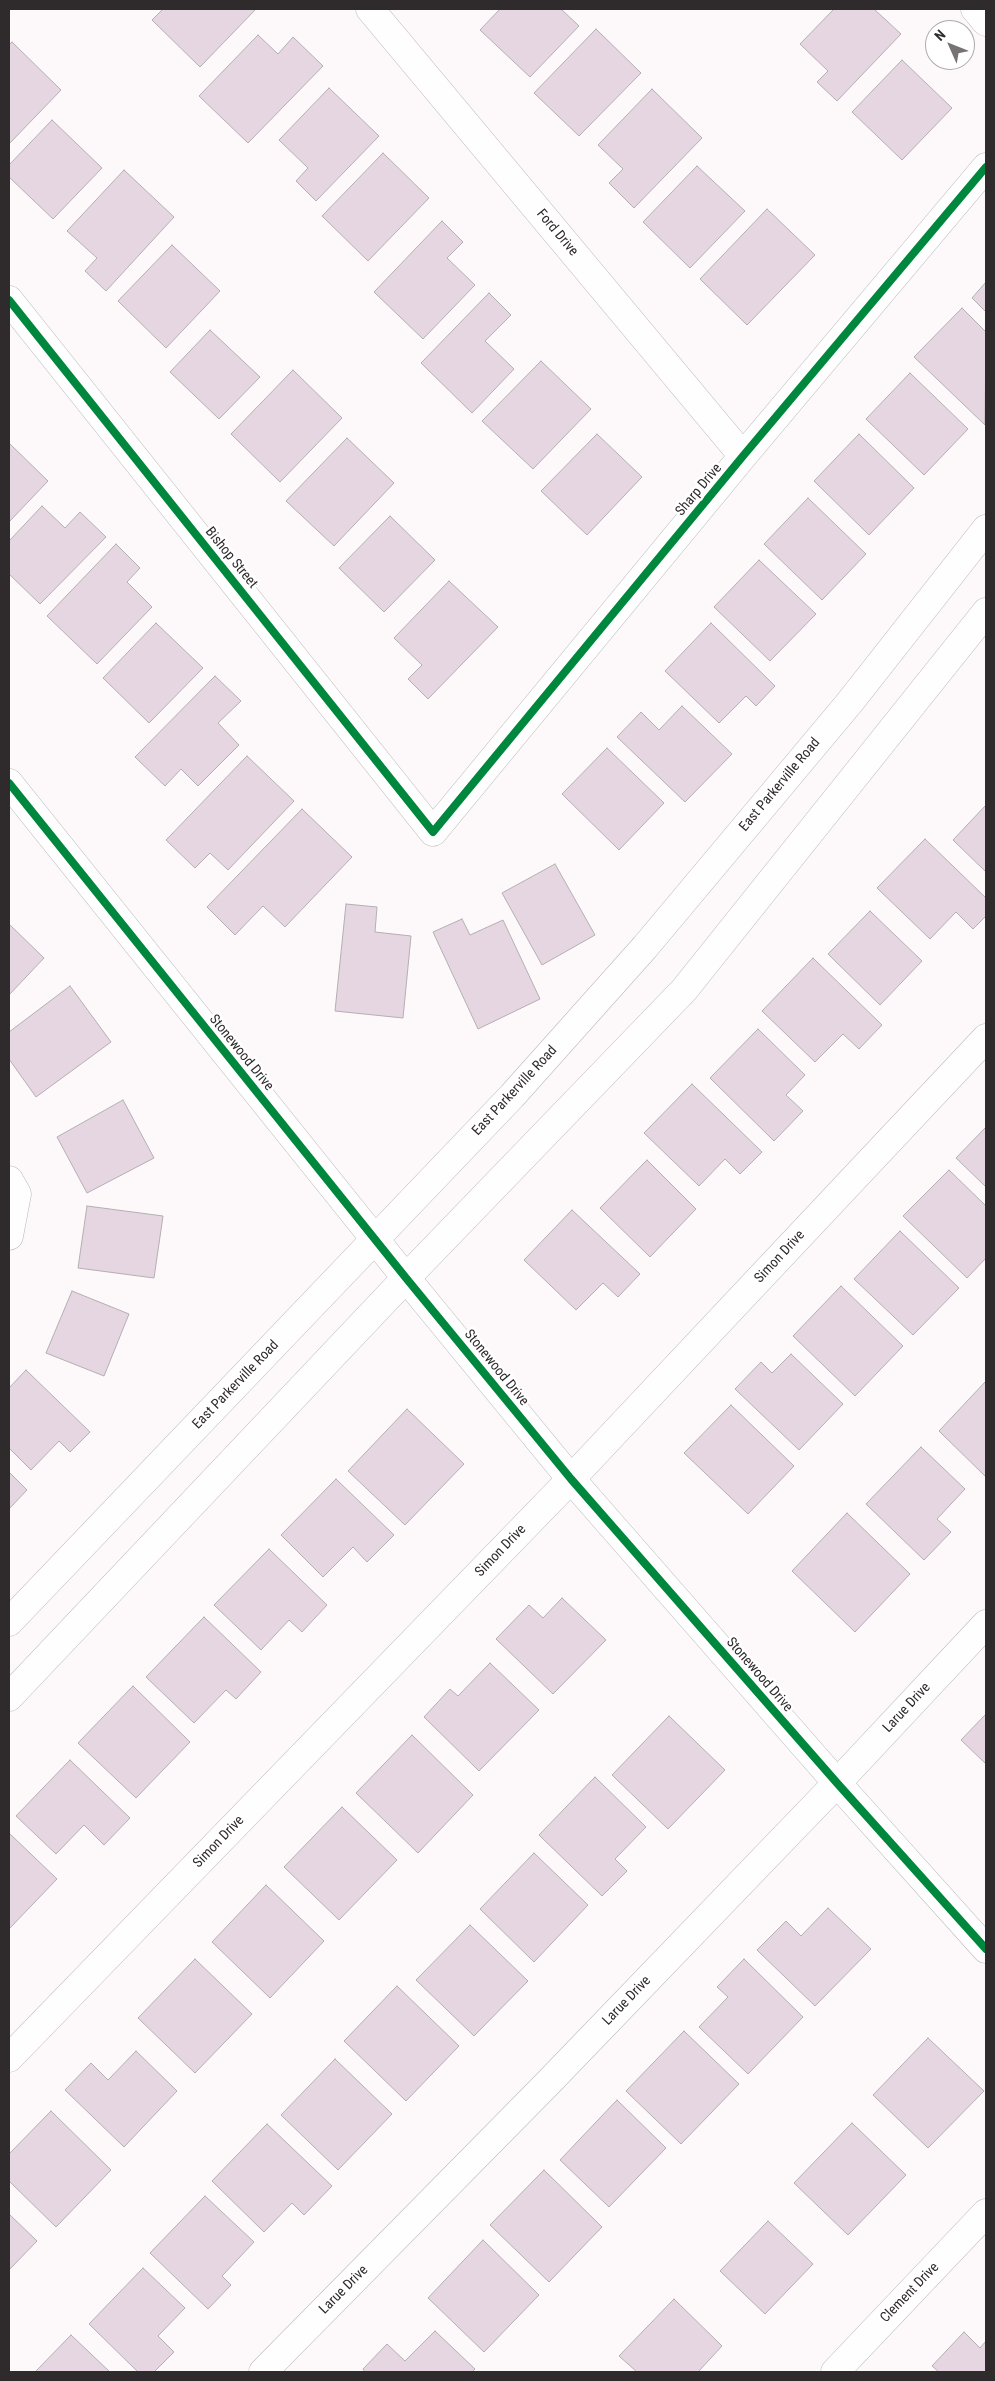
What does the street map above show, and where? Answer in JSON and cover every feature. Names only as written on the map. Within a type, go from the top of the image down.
[{"type":"street","name":"Ford Drive","points":[[370,9],[743,456]]},
{"type":"street","points":[[976,9],[986,22]]},
{"type":"street","name":"Sharp Drive","points":[[433,832],[743,456],[986,167]]},
{"type":"street","name":"Bishop Street","points":[[9,300],[433,832]]},
{"type":"street","name":"East Parkerville Road","points":[[9,1622],[512,1096],[645,946],[850,702],[986,529]]},
{"type":"street","points":[[9,1697],[406,1278],[684,990],[986,612]]},
{"type":"street","name":"Stonewood Drive","points":[[9,783],[406,1278],[571,1479],[837,1783],[986,1949]]},
{"type":"street","name":"Simon Drive","points":[[9,2058],[571,1479],[986,1038]]},
{"type":"street","points":[[9,1180],[17,1194],[9,1236]]},
{"type":"street","name":"Larue Drive","points":[[263,2372],[548,2083],[837,1783],[986,1624]]},
{"type":"street","name":"Clement Drive","points":[[834,2372],[986,2213]]},
{"type":"building","points":[[163,9],[256,9],[200,67],[152,20]]},
{"type":"building","points":[[500,9],[561,9],[579,26],[530,77],[480,30]]},
{"type":"building","points":[[834,9],[874,9],[901,34],[837,101],[817,82],[828,71],[800,44]]},
{"type":"building","points":[[596,29],[641,73],[579,136],[534,93]]},
{"type":"building","points":[[258,35],[278,54],[293,37],[323,66],[248,143],[199,96]]},
{"type":"building","points":[[12,42],[61,90],[9,144],[9,45]]},
{"type":"building","points":[[902,60],[952,108],[902,160],[852,112]]},
{"type":"building","points":[[329,88],[379,136],[316,201],[296,181],[308,168],[279,140]]},
{"type":"building","points":[[652,89],[702,138],[634,208],[609,183],[623,169],[598,145]]},
{"type":"building","points":[[52,120],[102,168],[53,219],[9,177],[9,165]]},
{"type":"building","points":[[383,153],[429,198],[368,261],[322,216]]},
{"type":"building","points":[[697,166],[745,211],[690,268],[643,222]]},
{"type":"building","points":[[124,170],[174,217],[106,291],[85,271],[97,258],[67,231]]},
{"type":"building","points":[[767,209],[815,255],[747,325],[700,279]]},
{"type":"building","points":[[442,221],[463,242],[447,258],[475,285],[423,339],[374,292]]},
{"type":"building","points":[[172,245],[220,291],[166,348],[118,301]]},
{"type":"building","points":[[986,282],[986,312],[972,298]]},
{"type":"building","points":[[489,293],[511,315],[485,341],[514,369],[472,413],[421,363]]},
{"type":"building","points":[[962,308],[986,332],[985,425],[914,357]]},
{"type":"building","points":[[210,330],[260,377],[219,419],[170,372]]},
{"type":"building","points":[[541,361],[591,409],[533,469],[482,421]]},
{"type":"building","points":[[293,370],[342,418],[280,482],[231,434]]},
{"type":"building","points":[[910,373],[968,429],[924,475],[866,419]]},
{"type":"building","points":[[597,434],[642,477],[587,535],[541,491]]},
{"type":"building","points":[[859,434],[914,488],[869,535],[814,481]]},
{"type":"building","points":[[347,438],[394,483],[334,546],[286,501]]},
{"type":"building","points":[[9,443],[48,481],[9,522]]},
{"type":"building","points":[[808,498],[866,554],[822,600],[764,544]]},
{"type":"building","points":[[42,506],[65,528],[80,512],[106,537],[40,604],[9,574],[9,541]]},
{"type":"building","points":[[390,516],[435,560],[384,612],[339,568]]},
{"type":"building","points":[[116,544],[140,568],[127,582],[152,607],[97,664],[47,616]]},
{"type":"building","points":[[759,560],[816,614],[770,661],[714,607]]},
{"type":"building","points":[[449,581],[498,627],[428,699],[408,679],[422,665],[394,638]]},
{"type":"building","points":[[156,623],[203,668],[149,723],[103,678]]},
{"type":"building","points":[[711,623],[775,686],[756,706],[746,696],[719,723],[665,671]]},
{"type":"building","points":[[215,676],[241,701],[218,723],[239,745],[198,786],[181,769],[165,786],[135,757]]},
{"type":"building","points":[[682,706],[732,754],[685,802],[617,737],[641,712],[659,730]]},
{"type":"building","points":[[607,748],[664,803],[619,850],[562,794]]},
{"type":"building","points":[[247,756],[294,801],[228,870],[210,853],[195,868],[166,840]]},
{"type":"building","points":[[986,805],[986,872],[953,840]]},
{"type":"building","points":[[302,809],[352,857],[285,927],[263,906],[235,935],[207,907]]},
{"type":"building","points":[[925,839],[986,898],[986,916],[973,929],[956,912],[930,939],[877,888]]},
{"type":"building","points":[[555,864],[595,935],[542,965],[502,893]]},
{"type":"building","points":[[346,904],[377,907],[375,932],[411,936],[403,1018],[335,1011]]},
{"type":"building","points":[[870,911],[922,961],[880,1005],[828,954]]},
{"type":"building","points":[[462,919],[470,935],[503,920],[540,999],[478,1029],[433,932]]},
{"type":"building","points":[[9,924],[44,958],[9,995]]},
{"type":"building","points":[[813,958],[882,1025],[859,1049],[843,1034],[815,1062],[762,1011]]},
{"type":"building","points":[[70,986],[111,1042],[36,1097],[9,1059],[9,1032]]},
{"type":"building","points":[[758,1029],[805,1075],[786,1095],[803,1111],[774,1141],[710,1078]]},
{"type":"building","points":[[692,1084],[762,1152],[740,1174],[725,1159],[699,1186],[644,1133]]},
{"type":"building","points":[[123,1100],[154,1158],[87,1193],[57,1137]]},
{"type":"building","points":[[986,1127],[986,1187],[956,1158]]},
{"type":"building","points":[[647,1160],[696,1209],[650,1257],[600,1208]]},
{"type":"building","points":[[949,1170],[986,1206],[986,1258],[967,1278],[903,1216]]},
{"type":"building","points":[[87,1206],[163,1216],[154,1278],[78,1268]]},
{"type":"building","points":[[572,1210],[640,1274],[618,1297],[603,1283],[576,1310],[524,1260]]},
{"type":"building","points":[[900,1231],[959,1288],[913,1335],[854,1279]]},
{"type":"building","points":[[841,1286],[903,1346],[855,1396],[793,1336]]},
{"type":"building","points":[[72,1291],[129,1314],[104,1376],[46,1353]]},
{"type":"building","points":[[791,1354],[843,1404],[799,1450],[735,1389],[761,1362],[772,1373]]},
{"type":"building","points":[[26,1370],[90,1432],[70,1452],[59,1441],[31,1470],[9,1448],[9,1388]]},
{"type":"building","points":[[986,1381],[986,1477],[939,1431]]},
{"type":"building","points":[[731,1405],[794,1466],[748,1514],[684,1453]]},
{"type":"building","points":[[407,1409],[464,1464],[405,1525],[348,1471]]},
{"type":"building","points":[[921,1447],[965,1489],[937,1519],[951,1532],[924,1560],[866,1504]]},
{"type":"building","points":[[9,1472],[27,1490],[9,1509]]},
{"type":"building","points":[[336,1479],[394,1535],[367,1562],[353,1547],[323,1577],[281,1535]]},
{"type":"building","points":[[847,1513],[910,1574],[855,1632],[792,1571]]},
{"type":"building","points":[[269,1549],[327,1605],[302,1632],[289,1620],[261,1650],[214,1605]]},
{"type":"building","points":[[562,1598],[606,1640],[553,1694],[496,1639],[529,1605],[543,1618]]},
{"type":"building","points":[[204,1617],[261,1672],[236,1699],[226,1690],[194,1723],[146,1677]]},
{"type":"building","points":[[490,1663],[539,1710],[479,1771],[424,1717],[450,1689],[458,1696]]},
{"type":"building","points":[[133,1686],[190,1742],[136,1798],[78,1743]]},
{"type":"building","points":[[986,1714],[986,1764],[961,1740]]},
{"type":"building","points":[[669,1716],[725,1770],[668,1829],[612,1775]]},
{"type":"building","points":[[412,1735],[473,1795],[418,1853],[356,1793]]},
{"type":"building","points":[[70,1760],[130,1818],[104,1845],[84,1825],[56,1854],[16,1816]]},
{"type":"building","points":[[595,1777],[646,1827],[615,1859],[627,1871],[602,1896],[539,1835]]},
{"type":"building","points":[[342,1807],[397,1860],[339,1920],[284,1867]]},
{"type":"building","points":[[9,1833],[57,1879],[9,1929]]},
{"type":"building","points":[[534,1853],[588,1905],[534,1962],[480,1909]]},
{"type":"building","points":[[266,1885],[324,1941],[270,1998],[212,1942]]},
{"type":"building","points":[[828,1908],[871,1949],[815,2006],[757,1950],[786,1921],[801,1936]]},
{"type":"building","points":[[470,1925],[528,1981],[474,2036],[416,1980]]},
{"type":"building","points":[[195,1959],[252,2014],[195,2073],[138,2018]]},
{"type":"building","points":[[744,1959],[803,2017],[748,2074],[699,2027],[728,1997],[717,1987]]},
{"type":"building","points":[[397,1986],[459,2046],[406,2101],[344,2041]]},
{"type":"building","points":[[684,2031],[739,2084],[681,2144],[626,2091]]},
{"type":"building","points":[[928,2038],[984,2091],[928,2148],[873,2095]]},
{"type":"building","points":[[136,2051],[177,2091],[124,2147],[65,2090],[91,2063],[108,2080]]},
{"type":"building","points":[[335,2059],[392,2114],[338,2170],[281,2115]]},
{"type":"building","points":[[617,2100],[666,2148],[609,2207],[560,2160]]},
{"type":"building","points":[[51,2111],[111,2170],[56,2227],[9,2181],[9,2154]]},
{"type":"building","points":[[852,2123],[906,2175],[848,2235],[794,2183]]},
{"type":"building","points":[[267,2124],[332,2186],[304,2215],[292,2203],[264,2232],[212,2181]]},
{"type":"building","points":[[544,2170],[602,2227],[549,2282],[490,2225]]},
{"type":"building","points":[[205,2196],[254,2242],[222,2276],[231,2285],[208,2309],[150,2253]]},
{"type":"building","points":[[9,2214],[37,2241],[9,2270]]},
{"type":"building","points":[[768,2221],[813,2264],[765,2314],[720,2271]]},
{"type":"building","points":[[483,2240],[539,2295],[484,2352],[428,2298]]},
{"type":"building","points":[[143,2268],[185,2308],[158,2336],[174,2352],[154,2372],[138,2372],[89,2324]]},
{"type":"building","points":[[674,2299],[722,2346],[698,2372],[637,2372],[619,2356]]},
{"type":"building","points":[[435,2331],[475,2369],[472,2372],[365,2372],[363,2369],[387,2344],[405,2361]]},
{"type":"building","points":[[964,2332],[980,2348],[986,2341],[986,2372],[939,2372],[932,2366]]},
{"type":"building","points":[[71,2335],[110,2372],[35,2372]]},
{"type":"cycle path","points":[[9,300],[433,832],[743,456],[986,167]]},
{"type":"cycle path","points":[[9,783],[406,1278],[571,1479],[837,1783],[986,1949]]}]
